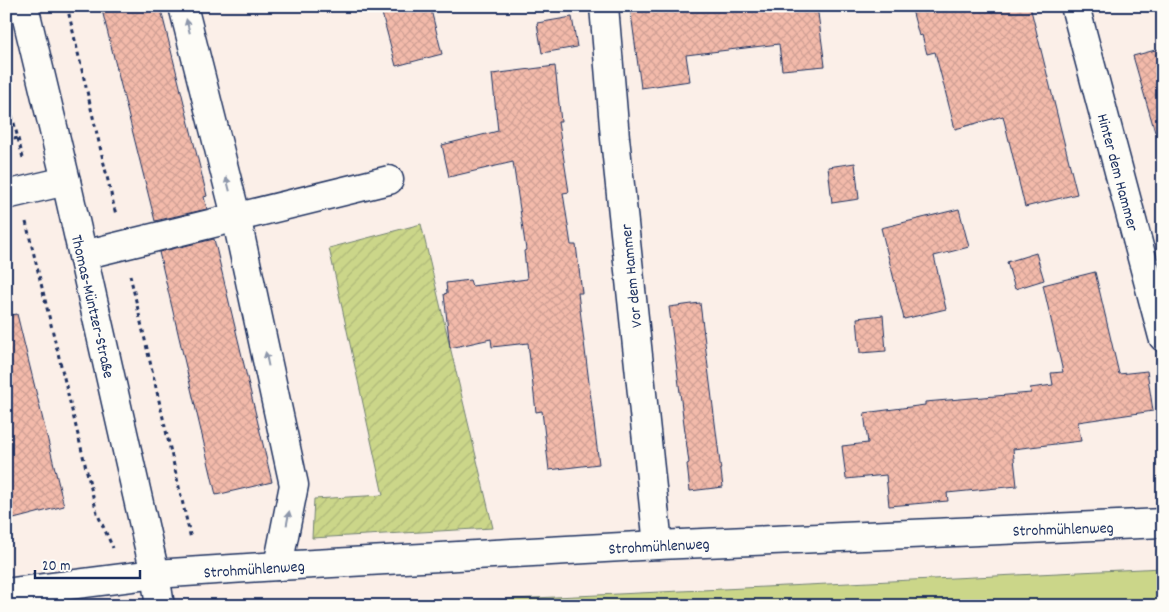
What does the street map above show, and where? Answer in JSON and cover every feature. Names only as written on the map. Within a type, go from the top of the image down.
[{"type":"street","name":"Thomas-Müntzer-Straße","points":[[24,6],[83,255],[155,574],[160,606]]},
{"type":"street","points":[[183,6],[236,216],[294,485],[278,566]]},
{"type":"street","name":"Vor dem Hammer","points":[[604,6],[616,148],[658,545]]},
{"type":"street","name":"Hinter dem Hammer","points":[[1075,6],[1163,337]]},
{"type":"street","points":[[83,255],[389,180]]},
{"type":"street","points":[[18,192],[66,181]]},
{"type":"street","name":"Strohmühlenweg","points":[[7,588],[155,574],[278,566],[658,545],[1163,523]]},
{"type":"path","points":[[68,6],[198,571]]},
{"type":"path","points":[[6,92],[18,138],[18,192],[97,513],[127,578]]},
{"type":"path","points":[[6,141],[18,138]]},
{"type":"green space","points":[[421,224],[493,528],[312,538],[314,499],[383,495],[329,248]]},
{"type":"green space","points":[[1163,568],[1163,606],[367,606]]},
{"type":"building","points":[[101,6],[160,6],[207,196],[204,197],[207,209],[155,221]]},
{"type":"building","points":[[380,6],[430,6],[442,54],[396,66]]},
{"type":"building","points":[[630,6],[817,6],[825,66],[782,70],[779,44],[686,55],[690,81],[641,88]]},
{"type":"building","points":[[911,6],[1030,6],[1077,194],[1025,207],[1003,116],[955,129],[935,52],[927,54],[922,35],[919,36]]},
{"type":"building","points":[[572,17],[577,47],[542,53],[537,23]]},
{"type":"building","points":[[1163,48],[1163,131],[1155,132],[1133,56]]},
{"type":"building","points":[[555,66],[561,122],[558,122],[569,192],[563,193],[571,245],[576,245],[582,293],[578,293],[599,464],[549,470],[542,411],[536,412],[528,343],[492,347],[491,339],[450,348],[444,294],[447,293],[446,283],[470,280],[472,286],[527,279],[524,251],[526,250],[513,162],[449,177],[442,145],[498,131],[492,74]]},
{"type":"building","points":[[855,163],[859,199],[832,203],[828,167]]},
{"type":"building","points":[[959,209],[969,247],[934,256],[946,309],[904,319],[881,228]]},
{"type":"building","points":[[214,239],[272,482],[216,495],[159,252]]},
{"type":"building","points":[[1036,253],[1044,280],[1015,289],[1007,262]]},
{"type":"building","points":[[1095,272],[1119,374],[1147,371],[1153,411],[1078,422],[1081,441],[1013,449],[1017,486],[947,493],[948,501],[889,506],[886,475],[846,479],[842,446],[868,443],[864,413],[925,405],[925,402],[1031,393],[1030,388],[1053,385],[1051,373],[1063,372],[1043,285]]},
{"type":"building","points":[[700,303],[723,487],[690,491],[687,464],[689,463],[669,307]]},
{"type":"building","points":[[17,314],[64,506],[6,521],[6,316]]},
{"type":"building","points":[[883,315],[886,351],[860,353],[857,318]]}]
